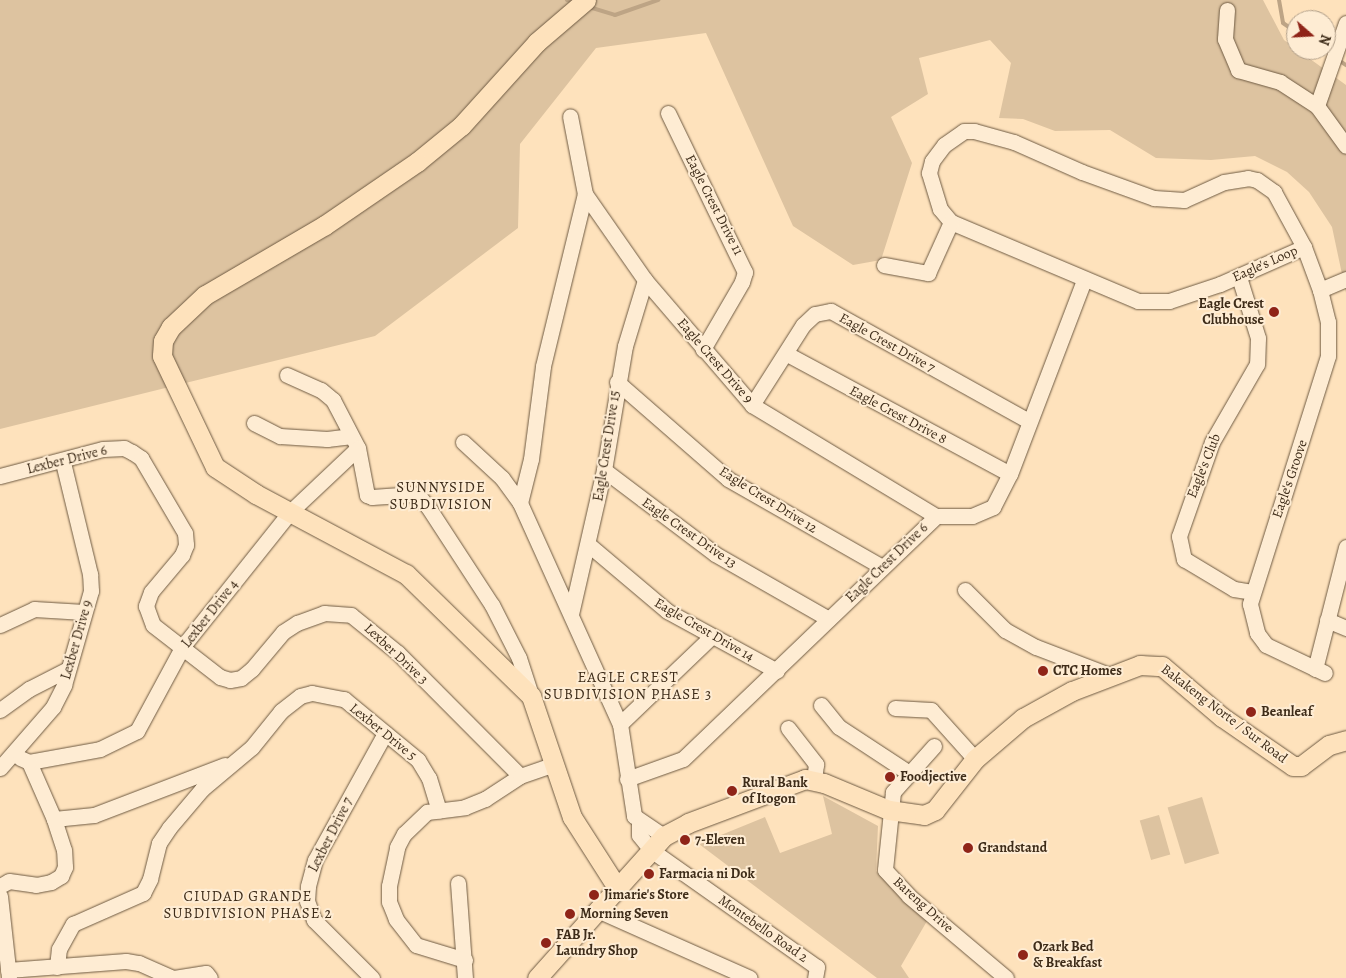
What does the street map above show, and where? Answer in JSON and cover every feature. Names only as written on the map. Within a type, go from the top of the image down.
[{"type":"main road","points":[[586,0],[537,42],[460,126],[417,162],[325,225],[205,295],[171,327],[162,341],[162,356],[215,467],[290,512],[406,574],[532,696],[572,817],[618,889]]},
{"type":"main road","name":"Bakakeng Norte / Sur Road","points":[[537,978],[664,836],[688,823],[804,779],[814,781],[889,810],[924,815],[935,810],[974,759],[1042,706],[1140,666],[1162,666],[1222,717],[1293,766],[1301,766],[1329,745],[1346,740]]},
{"type":"street","points":[[1226,10],[1225,39],[1238,70],[1280,82],[1317,106],[1346,146]]},
{"type":"street","points":[[1317,106],[1323,82],[1346,23]]},
{"type":"street","name":"Eagle Crest Drive 11","points":[[668,113],[745,272],[742,282],[703,349]]},
{"type":"street","points":[[520,503],[531,459],[543,366],[585,194],[570,116]]},
{"type":"street","name":"Eagle's Loop","points":[[974,130],[1014,142],[1082,172],[1154,198],[1184,200],[1224,182],[1248,178],[1257,180],[1274,192],[1304,247],[1239,277],[1154,303],[1138,301],[1084,280],[951,222],[940,209],[929,173],[932,161],[944,145],[964,131],[974,130]]},
{"type":"street","name":"Eagle Crest Drive 9","points":[[585,194],[645,280],[752,405],[936,516]]},
{"type":"street","points":[[884,265],[928,273],[951,222]]},
{"type":"street","name":"Eagle's Groove","points":[[1304,247],[1320,290],[1328,322],[1328,356],[1320,388],[1252,592],[1253,620],[1266,645],[1320,671],[1327,620]]},
{"type":"street","name":"Eagle's Club","points":[[1239,277],[1258,338],[1256,364],[1212,442],[1184,519],[1180,543],[1184,558],[1194,566],[1234,589],[1252,592]]},
{"type":"street","points":[[1320,290],[1346,279]]},
{"type":"street","name":"Eagle Crest Drive 15","points":[[571,614],[604,470],[617,382],[629,326],[645,280]]},
{"type":"street","name":"Eagle Crest Drive 6","points":[[627,780],[683,759],[777,671],[936,516],[972,516],[993,506],[1010,474],[1084,280]]},
{"type":"street","name":"Eagle Crest Drive 7","points":[[752,405],[787,354],[803,325],[815,314],[831,311],[1029,421]]},
{"type":"street","name":"Eagle Crest Drive 8","points":[[787,354],[1010,474]]},
{"type":"street","points":[[287,375],[321,390],[333,400],[354,442],[368,495],[372,497],[418,495],[428,507],[492,605],[519,658],[532,696]]},
{"type":"street","name":"Eagle Crest Drive 12","points":[[617,382],[728,479],[882,567]]},
{"type":"street","points":[[254,423],[280,436],[327,438],[354,442]]},
{"type":"street","name":"Lexber Drive 4","points":[[29,762],[100,748],[137,732],[184,646],[290,512],[354,442]]},
{"type":"street","points":[[463,442],[502,478],[520,503],[620,724],[627,780],[634,816],[639,822],[639,834],[651,850]]},
{"type":"street","name":"Lexber Drive 6","points":[[0,476],[63,462],[103,449],[124,448],[141,458],[185,533],[186,546],[182,555],[151,592],[146,606],[148,617],[153,625],[184,646]]},
{"type":"street","name":"Lexber Drive 9","points":[[0,768],[14,755],[53,706],[68,669],[91,591],[90,574],[63,462]]},
{"type":"street","name":"Eagle Crest Drive 13","points":[[604,470],[715,554],[829,619]]},
{"type":"street","name":"Eagle Crest Drive 14","points":[[588,545],[645,595],[711,637],[777,671]]},
{"type":"street","points":[[1346,547],[1327,620],[1346,628]]},
{"type":"street","points":[[965,590],[1005,630],[1036,647],[1112,676]]},
{"type":"street","points":[[0,624],[34,609],[84,612]]},
{"type":"street","name":"Lexber Drive 3","points":[[184,646],[220,677],[230,680],[241,678],[252,669],[283,632],[297,623],[324,613],[351,615],[398,653],[520,776]]},
{"type":"street","points":[[620,724],[711,637]]},
{"type":"street","points":[[0,710],[29,689],[68,669]]},
{"type":"street","name":"Lexber Drive 5","points":[[57,967],[60,949],[73,924],[143,893],[162,837],[202,789],[252,747],[281,712],[300,696],[312,694],[344,699],[386,733],[418,760],[429,778],[440,810]]},
{"type":"street","points":[[821,705],[840,727],[910,773]]},
{"type":"street","points":[[895,708],[931,710],[974,759]]},
{"type":"street","points":[[788,728],[816,764],[814,781]]},
{"type":"street","name":"Lexber Drive 7","points":[[372,978],[314,920],[307,901],[308,886],[315,860],[386,733]]},
{"type":"street","points":[[889,810],[892,792],[934,746]]},
{"type":"street","points":[[0,886],[9,881],[46,883],[61,876],[65,866],[64,850],[54,819],[29,762],[14,755]]},
{"type":"street","name":"Lexber Drive 5","points":[[54,819],[94,814],[235,762]]},
{"type":"street","points":[[465,960],[416,944],[396,919],[389,902],[390,868],[404,834],[427,812],[465,807],[485,799],[520,776],[554,764]]},
{"type":"street","name":"Bareng Drive","points":[[889,810],[885,870],[909,896],[1006,978]]},
{"type":"street","points":[[639,822],[647,822],[664,836]]},
{"type":"street","name":"Montebello Road 2","points":[[651,850],[817,967],[815,978]]},
{"type":"street","points":[[458,883],[465,978]]},
{"type":"street","points":[[0,896],[9,974],[57,967],[126,961],[140,962],[173,978],[206,973],[210,978]]},
{"type":"street","points":[[597,910],[750,978]]},
{"type":"shaded area","points":[[0,0],[1263,0],[1286,41],[1286,60],[1312,60],[1346,85],[1346,293],[1332,227],[1309,192],[1287,172],[1255,156],[1211,160],[1156,158],[1110,130],[1055,131],[1023,119],[999,118],[1011,63],[990,40],[919,58],[928,94],[891,117],[912,163],[881,260],[853,265],[793,226],[706,33],[596,48],[520,144],[518,228],[375,336],[0,429]]},
{"type":"shaded area","points":[[823,796],[878,826],[876,871],[927,921],[901,966],[909,978],[877,978],[699,844],[765,817],[780,853],[832,834]]},
{"type":"shaded area","points":[[1202,797],[1219,853],[1185,864],[1168,808]]},
{"type":"shaded area","points":[[1159,815],[1170,854],[1151,860],[1140,821]]},
{"type":"waterway","points":[[567,0],[575,2]]},
{"type":"waterway","points":[[589,7],[615,15],[658,0]]},
{"type":"waterway","points":[[1279,0],[1283,23],[1286,25]]},
{"type":"waterway","points":[[1337,59],[1346,65]]},
{"type":"place","name":"Eagle Crest Clubhouse","points":[[1274,312]]},
{"type":"place","name":"CTC Homes","points":[[1043,671]]},
{"type":"place","name":"Beanleaf","points":[[1251,712]]},
{"type":"place","name":"Foodjective","points":[[890,777]]},
{"type":"place","name":"Rural Bank of Itogon","points":[[732,791]]},
{"type":"place","name":"7-Eleven","points":[[685,840]]},
{"type":"place","name":"Grandstand","points":[[968,848]]},
{"type":"place","name":"Farmacia ni Dok","points":[[649,874]]},
{"type":"place","name":"Jimarie's Store","points":[[594,895]]},
{"type":"place","name":"Morning Seven","points":[[570,914]]},
{"type":"place","name":"FAB Jr. Laundry Shop","points":[[546,943]]},
{"type":"place","name":"Ozark Bed & Breakfast","points":[[1023,955]]},
{"type":"district","name":"SUNNYSIDE SUBDIVISION","points":[[441,496]]},
{"type":"district","name":"EAGLE CREST SUBDIVISION PHASE 3","points":[[628,686]]},
{"type":"district","name":"CIUDAD GRANDE SUBDIVISION PHASE 2","points":[[248,904]]}]
